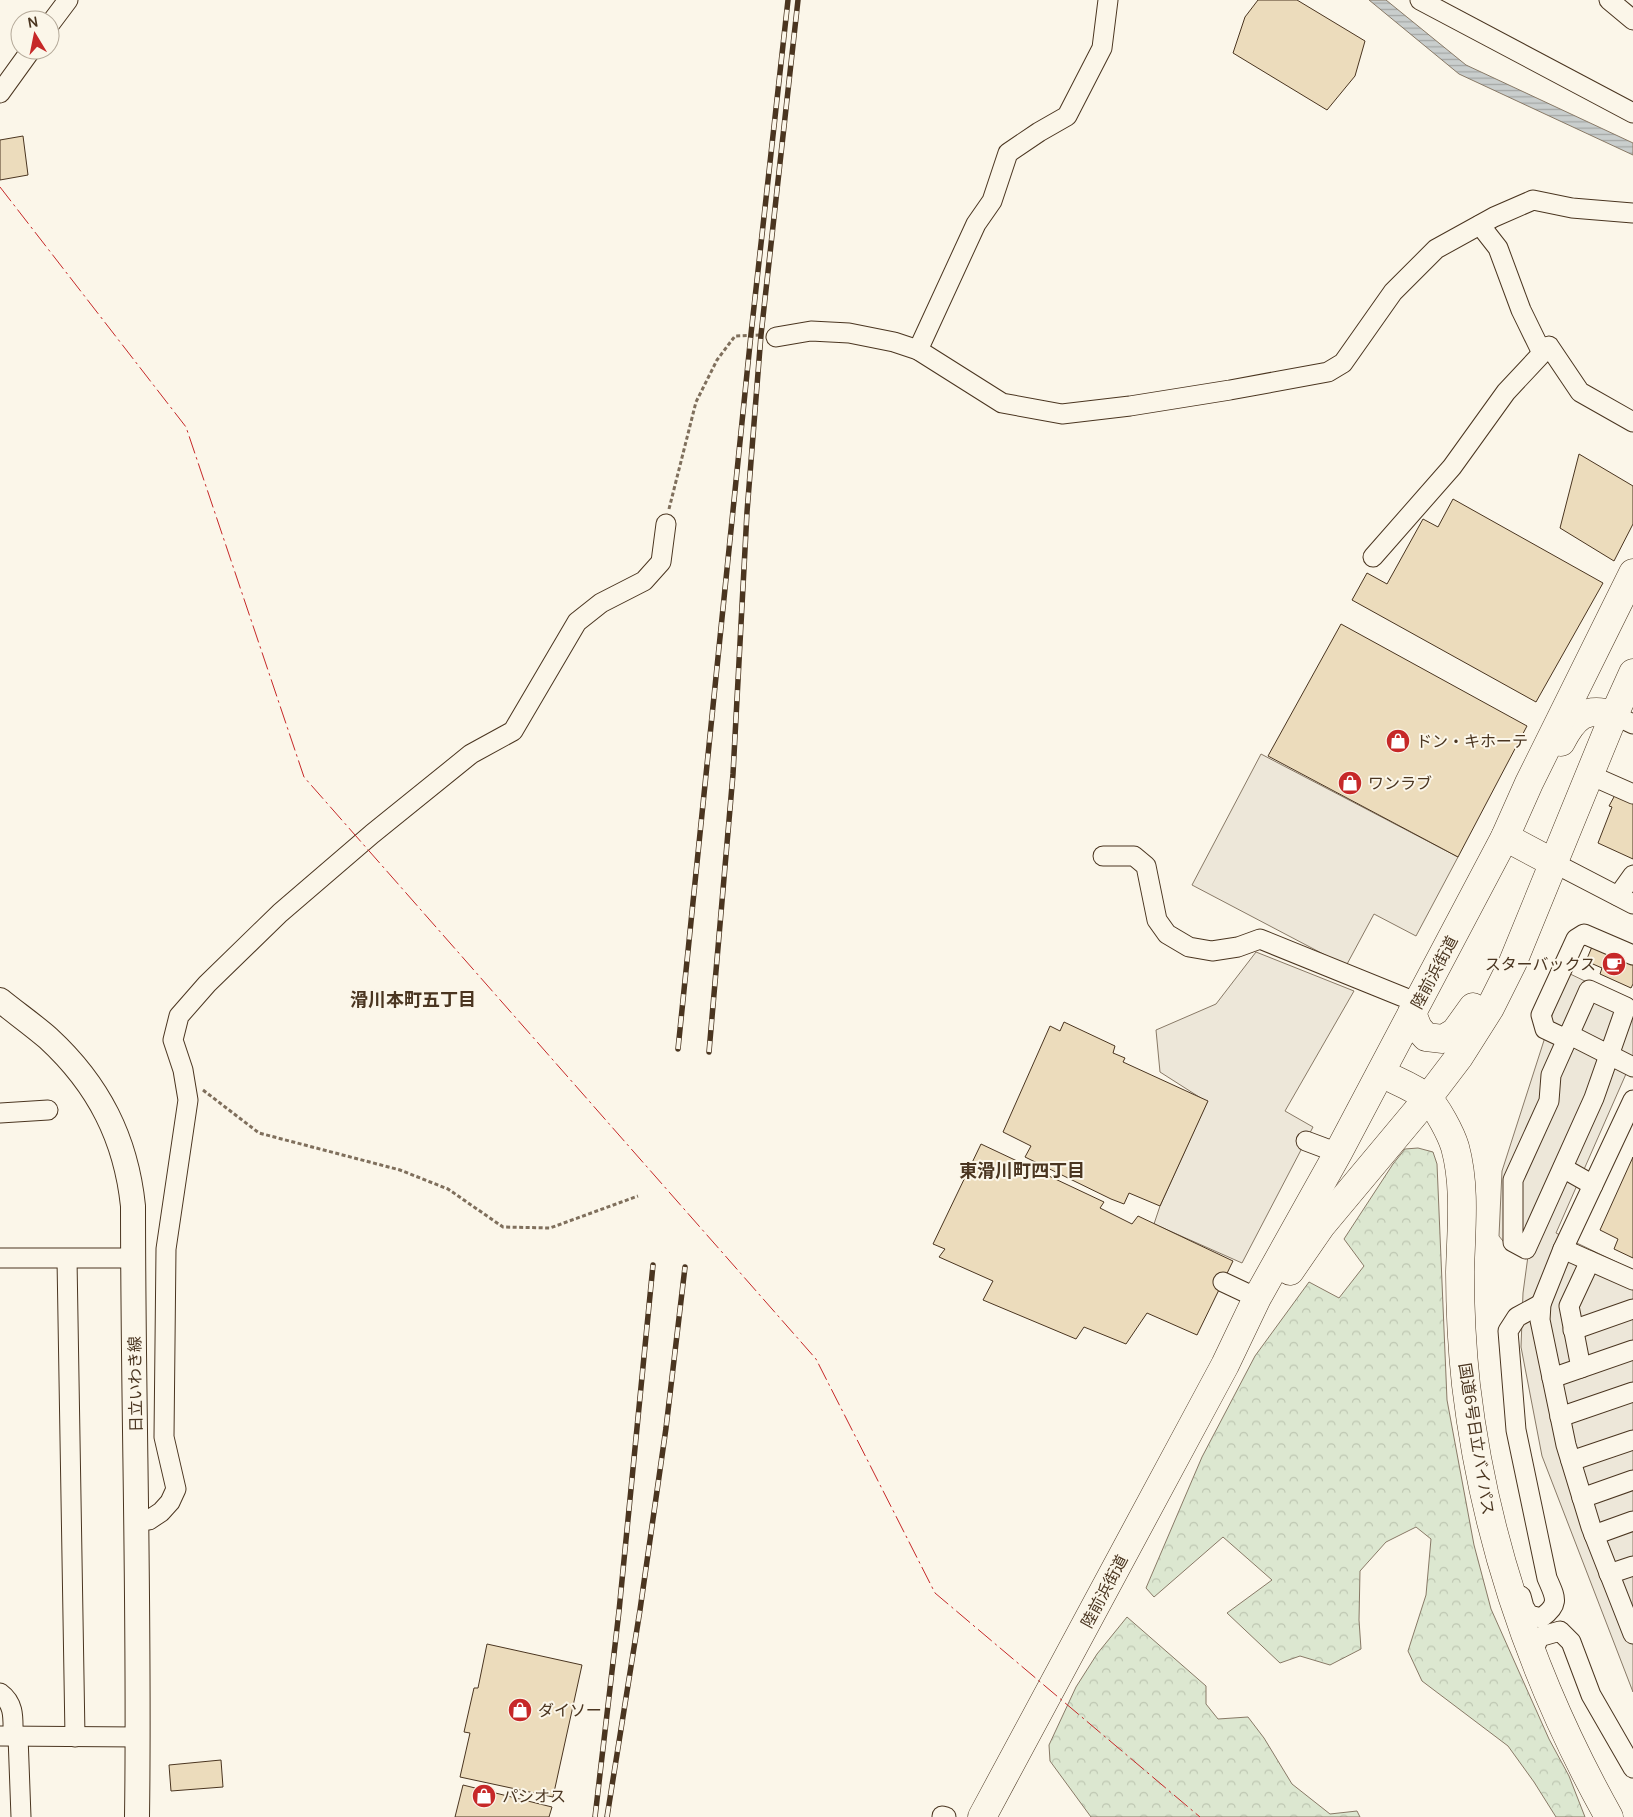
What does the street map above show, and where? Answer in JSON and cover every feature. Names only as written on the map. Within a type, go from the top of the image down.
[{"type":"highway","name":"陸前浜街道","points":[[982,1817],[1225,1365],[1257,1298],[1338,1153],[1505,837],[1529,784],[1633,573]]},
{"type":"highway","name":"陸前浜街道","points":[[1225,1365],[1321,1226],[1427,1099],[1458,1057],[1490,1008],[1513,962],[1590,775],[1623,720],[1633,673]]},
{"type":"highway","points":[[1529,784],[1544,774],[1566,733],[1576,719],[1583,714],[1603,712],[1623,720]]},
{"type":"highway","points":[[1505,837],[1554,863]]},
{"type":"highway","points":[[1415,1008],[1418,1028],[1426,1037],[1443,1038],[1456,1032],[1489,982],[1513,962]]},
{"type":"highway","name":"国道6号日立バイパス","points":[[1380,1073],[1427,1099],[1440,1117],[1455,1146],[1461,1175],[1460,1304],[1466,1385],[1491,1524],[1532,1655],[1569,1740],[1609,1817]]},
{"type":"main road","name":"日立いわき線","points":[[0,1000],[48,1038],[66,1056],[94,1092],[111,1122],[124,1154],[131,1189],[133,1206],[137,1522],[137,1817]]},
{"type":"street","points":[[60,11],[68,0]]},
{"type":"street","points":[[918,350],[976,224],[992,201],[1008,153],[1067,116],[1072,108],[1102,48],[1108,0]]},
{"type":"street","points":[[1420,0],[1633,113]]},
{"type":"street","points":[[1609,0],[1633,20]]},
{"type":"street","points":[[0,93],[24,60]]},
{"type":"street","points":[[776,338],[811,331],[849,333],[894,342],[918,350],[1002,403],[1062,414],[1130,406],[1328,372],[1343,363],[1393,292],[1436,249],[1480,225],[1533,200],[1572,208],[1633,213]]},
{"type":"street","points":[[1480,225],[1498,248],[1518,302],[1542,353]]},
{"type":"street","points":[[1373,557],[1452,467],[1506,392],[1548,346],[1580,392],[1633,422]]},
{"type":"street","points":[[137,1522],[149,1520],[161,1512],[170,1502],[176,1489],[164,1437],[166,1249],[188,1100],[184,1076],[173,1040],[179,1016],[207,984],[280,913],[471,754],[513,731],[577,622],[601,603],[644,581],[661,562],[666,524]]},
{"type":"street","points":[[1590,775],[1633,794]]},
{"type":"street","points":[[1103,856],[1134,856],[1146,866],[1157,920],[1167,934],[1189,947],[1243,954],[1260,939],[1415,1008]]},
{"type":"street","points":[[1554,863],[1625,900],[1633,875]]},
{"type":"street","points":[[1633,955],[1584,934],[1576,939],[1540,1015],[1545,1029],[1609,1055],[1633,1067]]},
{"type":"street","points":[[1589,990],[1626,1007],[1609,1055],[1594,1098],[1526,1249],[1513,1242],[1513,1180],[1549,1101],[1550,1075],[1589,990]]},
{"type":"street","points":[[1633,1100],[1563,1249],[1542,1304],[1540,1320],[1571,1461],[1594,1535],[1609,1574],[1629,1612],[1633,1634]]},
{"type":"street","points":[[0,1113],[48,1110]]},
{"type":"street","points":[[1306,1140],[1338,1153]]},
{"type":"street","points":[[1563,1168],[1593,1185]]},
{"type":"street","points":[[1563,1249],[1633,1280]]},
{"type":"street","points":[[0,1258],[133,1258]]},
{"type":"street","points":[[67,1259],[75,1737]]},
{"type":"street","points":[[1581,1368],[1569,1306],[1590,1261]]},
{"type":"street","points":[[1223,1282],[1257,1298]]},
{"type":"street","points":[[1491,1524],[1510,1556],[1524,1607],[1529,1616],[1541,1618],[1550,1612],[1555,1604],[1554,1595],[1547,1578],[1516,1430],[1508,1331],[1517,1317],[1542,1304]]},
{"type":"street","points":[[1573,1330],[1633,1310]]},
{"type":"street","points":[[1552,1378],[1633,1350]]},
{"type":"street","points":[[1560,1417],[1633,1392]]},
{"type":"street","points":[[1571,1461],[1633,1440]]},
{"type":"street","points":[[1582,1498],[1633,1480]]},
{"type":"street","points":[[1594,1535],[1633,1521]]},
{"type":"street","points":[[1609,1574],[1633,1566]]},
{"type":"street","points":[[1532,1655],[1539,1637],[1560,1631],[1571,1642],[1591,1695],[1633,1768]]},
{"type":"street","points":[[0,1693],[7,1698],[12,1709],[10,1736],[21,1817]]},
{"type":"street","points":[[10,1736],[138,1736]]},
{"type":"street","points":[[942,1817],[946,1817]]},
{"type":"path","points":[[666,524],[696,402],[717,360],[735,336],[751,334],[776,338]]},
{"type":"path","points":[[184,1076],[259,1133],[400,1170],[448,1189],[503,1227],[550,1228],[638,1196]]},
{"type":"green space","points":[[1418,1148],[1433,1152],[1437,1164],[1447,1400],[1474,1545],[1491,1609],[1549,1739],[1569,1776],[1585,1817],[1556,1817],[1508,1746],[1422,1681],[1408,1651],[1426,1595],[1431,1539],[1416,1527],[1386,1542],[1360,1571],[1359,1620],[1361,1649],[1330,1665],[1300,1656],[1280,1663],[1227,1613],[1272,1580],[1223,1537],[1154,1597],[1146,1588],[1202,1457],[1255,1356],[1309,1282],[1339,1298],[1364,1266],[1344,1239],[1393,1164],[1405,1149]]},
{"type":"green space","points":[[1127,1617],[1206,1686],[1206,1704],[1218,1719],[1248,1717],[1264,1738],[1292,1784],[1330,1814],[1357,1811],[1360,1817],[1091,1817],[1050,1761],[1049,1745],[1076,1687],[1097,1654]]},
{"type":"shaded area","points":[[1369,0],[1386,0],[1466,65],[1633,143],[1633,155],[1459,74]]},
{"type":"shaded area","points":[[1261,754],[1458,857],[1416,936],[1374,914],[1346,966],[1192,885]]},
{"type":"shaded area","points":[[1256,952],[1354,991],[1285,1111],[1313,1127],[1242,1263],[1154,1224],[1160,1206],[1207,1102],[1160,1072],[1156,1030],[1216,1004]]},
{"type":"shaded area","points":[[1566,972],[1633,1004],[1633,1058],[1556,1233],[1633,1270],[1633,1692],[1542,1456],[1521,1347],[1523,1293],[1528,1256],[1510,1250],[1499,1236],[1502,1171]]},
{"type":"building","points":[[1258,0],[1297,0],[1365,41],[1355,76],[1327,110],[1233,53],[1245,17]]},
{"type":"building","points":[[23,136],[28,175],[0,180],[0,140]]},
{"type":"building","points":[[1579,454],[1633,486],[1633,524],[1614,561],[1560,528]]},
{"type":"building","points":[[1453,499],[1603,583],[1536,702],[1352,600],[1367,573],[1387,584],[1423,519],[1438,527]]},
{"type":"building","name":"ドン・キホーテ","points":[[1341,624],[1527,726],[1458,857],[1268,756]]},
{"type":"building","points":[[1615,795],[1633,803],[1633,859],[1598,843],[1612,807],[1609,806]]},
{"type":"building","name":"スターバックス","points":[[1594,942],[1633,959],[1633,984],[1631,988],[1600,974],[1602,968],[1586,961]]},
{"type":"building","points":[[1064,1022],[1115,1046],[1113,1053],[1125,1058],[1123,1062],[1208,1101],[1160,1206],[1129,1193],[1124,1204],[1111,1199],[1025,1157],[1031,1146],[1003,1132],[1050,1026],[1060,1031]]},
{"type":"building","points":[[981,1144],[1104,1202],[1100,1208],[1132,1224],[1138,1216],[1233,1261],[1197,1335],[1147,1313],[1126,1344],[1084,1327],[1076,1339],[983,1300],[993,1281],[939,1257],[945,1249],[933,1244]]},
{"type":"building","points":[[1633,1157],[1633,1258],[1614,1249],[1618,1239],[1600,1230]]},
{"type":"building","name":"ダイソー","points":[[487,1644],[582,1665],[553,1797],[460,1777],[470,1733],[464,1732],[474,1688],[478,1688]]},
{"type":"building","points":[[221,1760],[223,1787],[171,1791],[169,1765]]},
{"type":"building","name":"パシオス","points":[[463,1785],[552,1807],[549,1817],[455,1817]]},
{"type":"railway","points":[[678,1049],[751,334],[788,0]]},
{"type":"railway","points":[[709,1052],[733,774],[747,512],[761,335],[798,0]]},
{"type":"railway","points":[[595,1817],[619,1611],[653,1265]]},
{"type":"railway","points":[[607,1817],[640,1610],[666,1428],[685,1267]]},
{"type":"power","points":[[0,187],[186,427],[304,777],[816,1359],[935,1593],[1200,1817]]},
{"type":"place","name":"ドン・キホーテ","points":[[1398,741]]},
{"type":"place","name":"ワンラブ","points":[[1350,783]]},
{"type":"place","name":"スターバックス","points":[[1614,964]]},
{"type":"place","name":"ダイソー","points":[[520,1710]]},
{"type":"place","name":"パシオス","points":[[484,1796]]},
{"type":"district","name":"滑川本町五丁目","points":[[413,1000]]},
{"type":"district","name":"東滑川町四丁目","points":[[1022,1171]]}]
